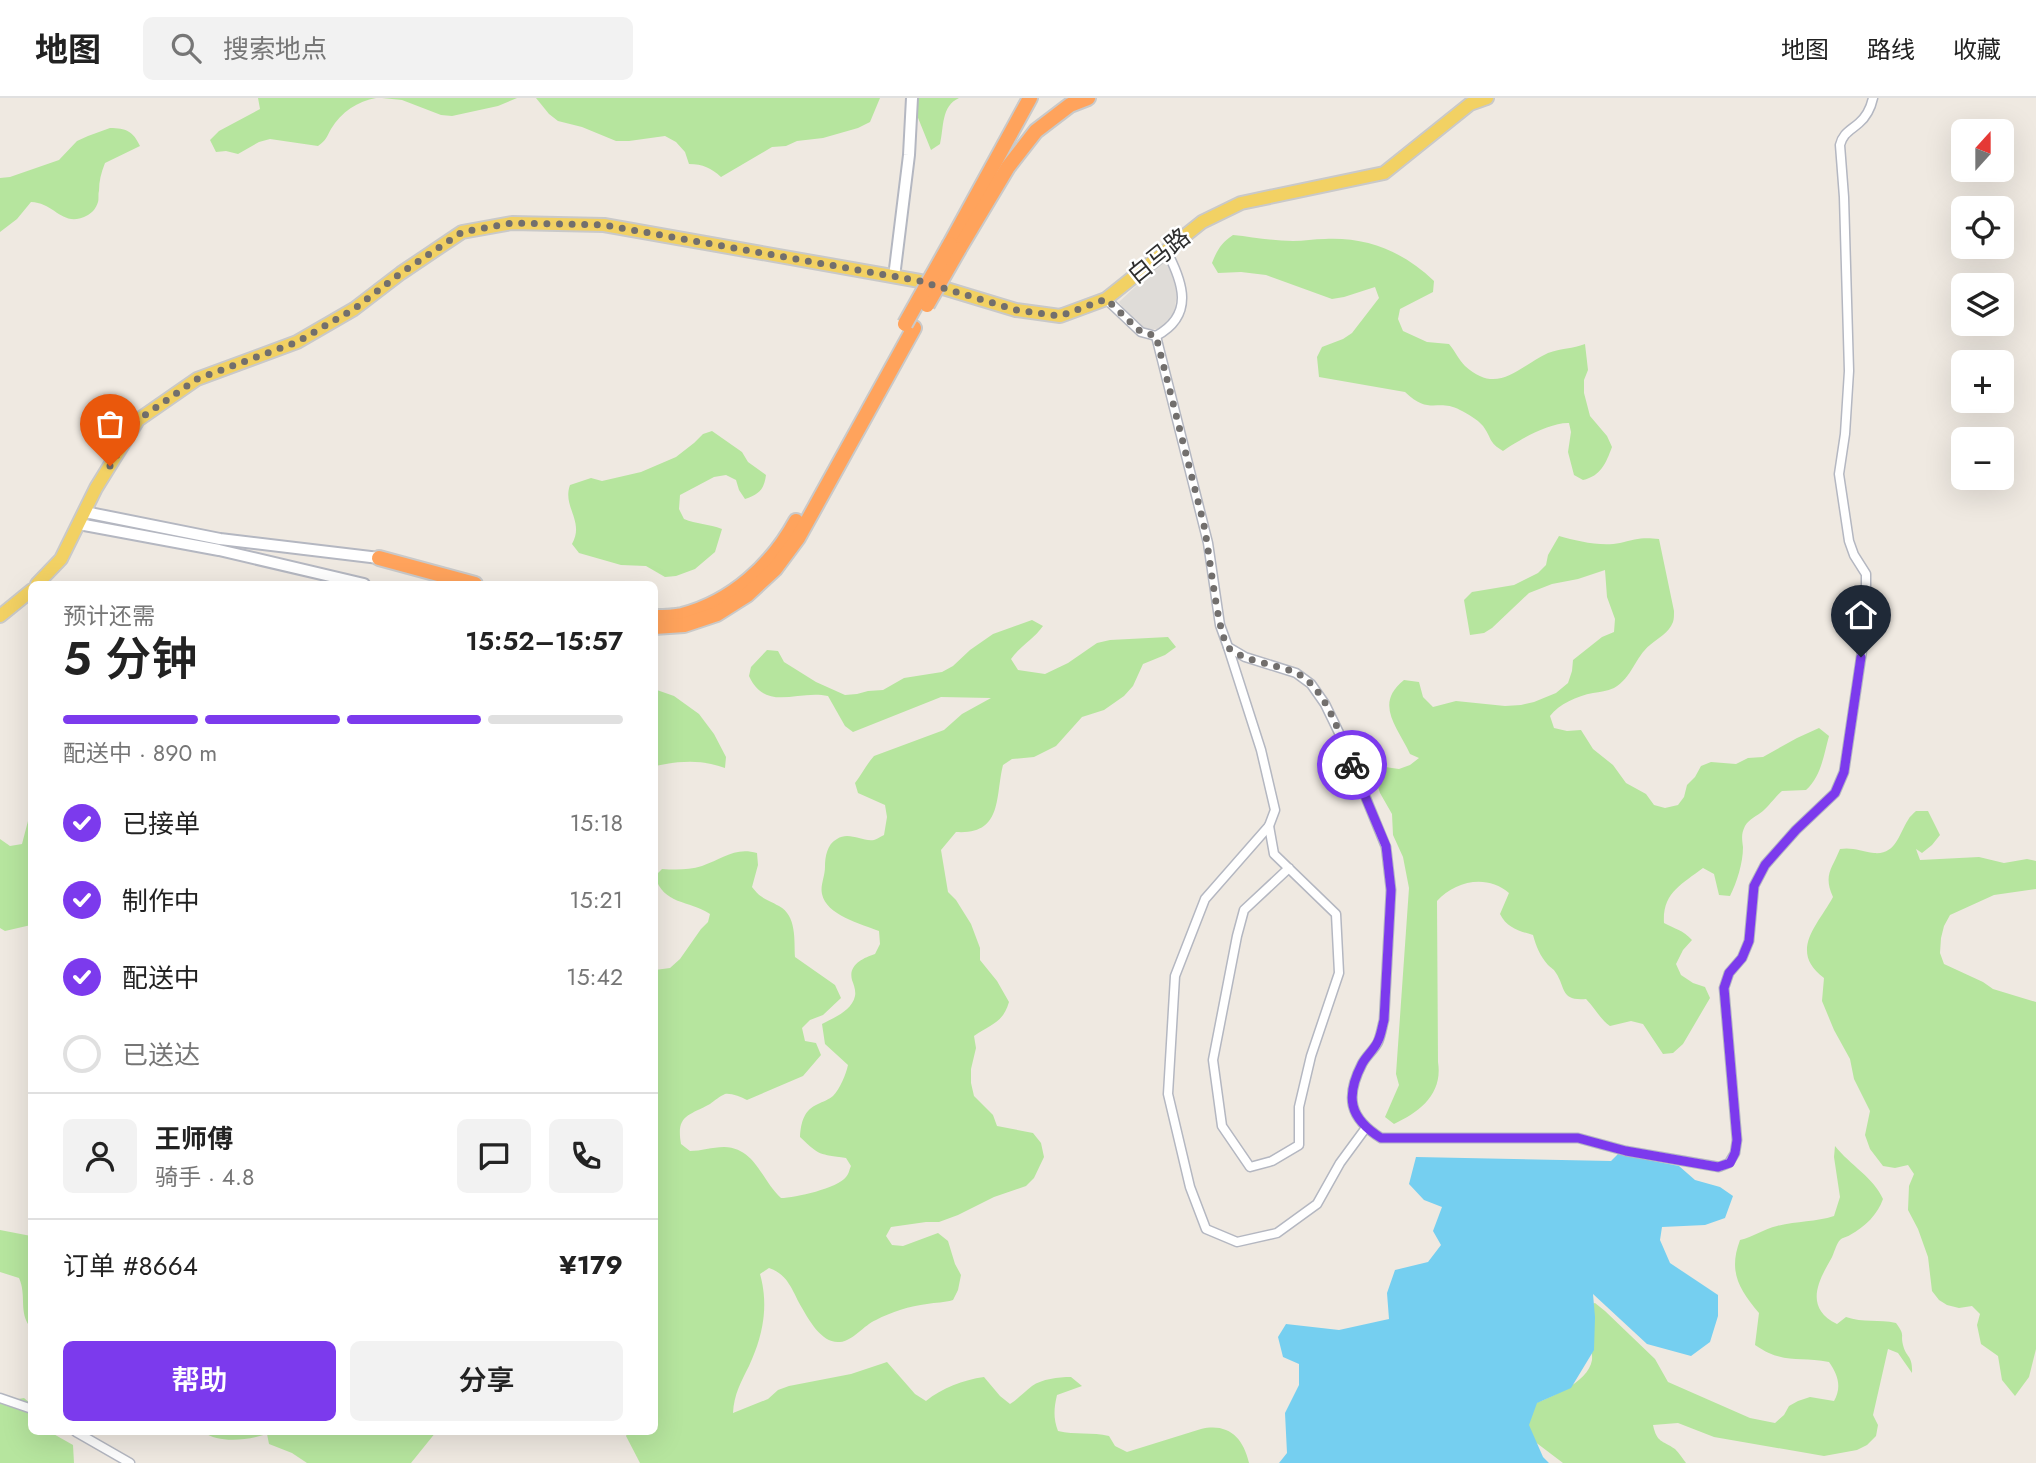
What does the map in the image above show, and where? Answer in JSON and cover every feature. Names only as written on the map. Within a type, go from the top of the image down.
[{"type":"highway","points":[[658,617],[679,616],[713,604],[736,590],[768,562],[790,532],[954,247],[1030,98]]},
{"type":"highway","points":[[954,247],[1036,131],[1070,105],[1088,98]]},
{"type":"highway","points":[[658,627],[684,625],[717,614],[747,595],[775,569],[798,538],[910,326]]},
{"type":"highway","points":[[379,558],[464,581]]},
{"type":"main road","points":[[894,276],[909,155],[912,98]]},
{"type":"main road","name":"白马路","points":[[40,581],[61,559],[96,488],[138,420],[197,379],[297,342],[354,309],[462,232],[512,223],[604,225],[920,281],[1016,310],[1060,316],[1106,299],[1202,222],[1241,203],[1384,173],[1469,104],[1487,98]]},
{"type":"main road","points":[[82,518],[220,539],[379,558]]},
{"type":"main road","points":[[82,518],[351,581]]},
{"type":"main road","points":[[0,616],[28,593]]},
{"type":"street","points":[[1228,647],[1245,657],[1296,673],[1311,684],[1325,704],[1341,737],[1386,846],[1391,890],[1384,1020],[1378,1041],[1363,1063],[1352,1097],[1354,1113],[1366,1129],[1381,1138],[1578,1138],[1626,1151],[1718,1167],[1730,1163],[1737,1140],[1724,988],[1729,973],[1742,958],[1749,941],[1754,886],[1765,865],[1796,830],[1835,793],[1844,772],[1866,624],[1866,574],[1849,541],[1839,474],[1845,434],[1849,371],[1840,145],[1848,130],[1866,116],[1873,98]]},
{"type":"street","points":[[1106,299],[1141,332],[1156,336],[1169,329],[1179,313],[1184,294],[1179,274],[1167,250]]},
{"type":"street","points":[[1156,336],[1208,543],[1220,625],[1261,750],[1275,810],[1269,826],[1205,899],[1175,976],[1168,1094],[1191,1187],[1206,1229],[1237,1242],[1277,1233],[1317,1204],[1340,1163],[1366,1129]]},
{"type":"street","points":[[1269,826],[1274,854],[1289,868],[1336,914],[1339,973],[1311,1056],[1300,1107],[1299,1145],[1272,1161],[1250,1167],[1222,1126],[1213,1060],[1244,910],[1289,868]]},
{"type":"street","points":[[0,1398],[28,1408]]},
{"type":"street","points":[[81,1435],[130,1463]]},
{"type":"green space","points":[[258,98],[376,98],[356,105],[345,113],[318,146],[270,139],[238,154],[216,152],[210,140],[219,131],[260,109]]},
{"type":"green space","points":[[382,98],[517,98],[498,106],[452,116],[441,115],[402,100]]},
{"type":"green space","points":[[536,98],[880,98],[870,122],[858,128],[823,138],[772,147],[721,177],[706,167],[689,164],[685,152],[676,142],[665,136],[616,141],[582,127],[558,121]]},
{"type":"green space","points":[[910,98],[959,98],[946,112],[940,144],[931,150]]},
{"type":"green space","points":[[110,128],[128,131],[140,146],[105,163],[98,201],[91,213],[79,219],[72,219],[40,203],[31,202],[17,219],[0,232],[0,178],[59,160],[77,141]]},
{"type":"green space","points":[[1233,235],[1285,241],[1341,239],[1370,244],[1398,254],[1434,281],[1433,292],[1400,309],[1398,319],[1403,331],[1427,342],[1449,344],[1465,366],[1488,379],[1508,376],[1548,353],[1585,344],[1588,370],[1584,380],[1584,393],[1590,416],[1607,436],[1612,447],[1605,463],[1599,472],[1589,478],[1583,480],[1574,475],[1568,452],[1571,432],[1569,423],[1544,429],[1503,451],[1492,442],[1478,421],[1452,407],[1427,405],[1405,392],[1319,377],[1317,357],[1322,347],[1352,333],[1379,298],[1375,287],[1332,299],[1266,275],[1218,273],[1212,263],[1220,247]]},
{"type":"green space","points":[[712,431],[742,452],[748,462],[766,475],[760,491],[745,499],[736,480],[726,475],[714,477],[680,495],[679,509],[684,519],[722,529],[715,552],[695,569],[665,577],[646,566],[621,565],[579,553],[572,544],[576,528],[568,493],[570,485],[591,478],[602,481],[641,472],[676,457],[703,434]]},
{"type":"green space","points":[[1559,536],[1605,544],[1659,539],[1674,615],[1669,629],[1645,650],[1620,684],[1563,704],[1550,716],[1554,728],[1581,730],[1593,749],[1613,765],[1626,783],[1646,794],[1654,805],[1665,808],[1678,805],[1684,797],[1687,785],[1701,766],[1711,762],[1736,764],[1748,758],[1763,757],[1819,728],[1829,736],[1823,758],[1819,772],[1806,790],[1782,791],[1745,826],[1742,834],[1741,866],[1730,896],[1719,895],[1714,874],[1703,868],[1675,890],[1666,904],[1664,923],[1692,940],[1676,964],[1681,975],[1705,987],[1710,998],[1683,1044],[1673,1053],[1663,1054],[1643,1024],[1631,1021],[1610,1026],[1586,999],[1568,996],[1541,954],[1533,935],[1510,926],[1500,914],[1509,893],[1491,883],[1471,882],[1444,894],[1437,901],[1437,1084],[1421,1108],[1394,1124],[1385,1117],[1399,1085],[1396,1074],[1409,888],[1403,857],[1393,835],[1392,814],[1380,793],[1373,772],[1385,767],[1399,769],[1419,758],[1410,754],[1394,725],[1389,707],[1390,698],[1404,680],[1419,682],[1423,697],[1433,707],[1456,701],[1521,705],[1556,693],[1568,683],[1573,660],[1602,637],[1614,632],[1615,619],[1607,597],[1605,570],[1529,593],[1484,633],[1470,635],[1464,600],[1472,592],[1514,585],[1538,573],[1546,565],[1548,555]]},
{"type":"green space","points":[[1032,620],[1043,626],[1011,659],[1018,670],[1045,674],[1068,663],[1097,643],[1110,640],[1168,637],[1176,647],[1143,664],[1133,686],[1124,696],[1104,710],[1082,717],[1056,746],[1034,757],[1012,759],[1003,765],[997,801],[989,821],[971,831],[956,832],[941,850],[948,892],[971,924],[980,948],[980,960],[1009,1002],[1000,1019],[974,1036],[976,1048],[971,1083],[974,1096],[993,1115],[997,1126],[1033,1133],[1041,1143],[1044,1157],[1034,1178],[1026,1186],[939,1222],[891,1227],[886,1236],[892,1245],[903,1246],[938,1233],[948,1241],[961,1275],[953,1300],[894,1312],[872,1322],[845,1341],[833,1342],[812,1325],[781,1275],[769,1268],[760,1274],[764,1298],[761,1332],[754,1355],[736,1394],[733,1413],[768,1399],[778,1390],[789,1386],[851,1374],[887,1362],[915,1394],[926,1401],[953,1385],[984,1377],[1010,1404],[1036,1384],[1050,1379],[1071,1377],[1082,1386],[1057,1395],[1054,1413],[1058,1431],[1109,1436],[1115,1446],[1127,1452],[1201,1429],[1219,1428],[1238,1439],[1249,1463],[640,1463],[626,1435],[658,1435],[658,970],[670,968],[680,959],[708,922],[710,914],[670,897],[659,885],[658,873],[662,869],[677,870],[702,866],[735,853],[757,853],[758,865],[752,887],[761,896],[785,910],[792,922],[795,957],[835,985],[841,998],[823,1015],[810,1020],[802,1028],[805,1041],[816,1043],[821,1055],[803,1076],[747,1100],[723,1095],[685,1118],[680,1127],[681,1144],[690,1151],[724,1147],[744,1153],[781,1198],[806,1194],[841,1181],[851,1166],[846,1158],[816,1151],[800,1137],[801,1126],[809,1110],[836,1093],[848,1065],[825,1044],[822,1024],[850,1006],[855,994],[852,970],[861,960],[875,954],[880,944],[879,931],[845,918],[825,901],[822,888],[827,851],[834,841],[842,837],[875,840],[884,835],[887,817],[885,805],[858,793],[855,783],[874,756],[944,730],[962,714],[991,698],[941,697],[853,732],[845,726],[828,696],[774,697],[764,694],[749,676],[751,667],[767,650],[778,651],[784,662],[816,682],[845,695],[857,694],[883,690],[904,678],[942,672],[993,634]]},
{"type":"green space","points":[[658,690],[674,696],[699,714],[726,757],[725,768],[707,763],[658,766]]},
{"type":"green space","points":[[1916,811],[1928,811],[1940,835],[1922,853],[1916,849],[1920,860],[1979,857],[2004,863],[2027,859],[2036,861],[2036,889],[1994,895],[1950,915],[1944,926],[1940,953],[1944,964],[1993,989],[2036,1002],[2036,1349],[2029,1377],[2015,1396],[2002,1380],[1998,1356],[1981,1344],[1977,1325],[1980,1314],[1972,1306],[1959,1308],[1947,1305],[1932,1291],[1928,1257],[1908,1210],[1909,1186],[1914,1174],[1908,1165],[1895,1168],[1883,1166],[1870,1149],[1865,1135],[1870,1111],[1854,1079],[1850,1059],[1822,1001],[1824,978],[1813,968],[1808,958],[1809,938],[1833,897],[1829,877],[1840,849],[1874,853],[1887,851]]},
{"type":"green space","points":[[28,821],[28,926],[5,931],[0,928],[0,839],[10,846],[22,844]]},
{"type":"green space","points":[[1835,1146],[1868,1178],[1883,1199],[1866,1224],[1839,1242],[1818,1286],[1817,1303],[1827,1318],[1837,1324],[1846,1317],[1896,1323],[1902,1333],[1903,1345],[1912,1367],[1912,1373],[1898,1353],[1888,1349],[1873,1415],[1878,1425],[1876,1436],[1867,1445],[1857,1450],[1824,1456],[1714,1437],[1678,1423],[1653,1425],[1658,1438],[1675,1449],[1686,1463],[1563,1463],[1530,1438],[1518,1410],[1561,1392],[1582,1378],[1592,1360],[1584,1306],[1595,1303],[1655,1359],[1668,1382],[1750,1418],[1775,1423],[1789,1406],[1798,1401],[1810,1397],[1834,1401],[1838,1381],[1829,1362],[1783,1358],[1755,1345],[1759,1313],[1737,1280],[1735,1262],[1740,1240],[1777,1226],[1834,1216],[1840,1197]]},
{"type":"green space","points":[[0,1230],[28,1235],[28,1324],[19,1278],[0,1272]]},
{"type":"green space","points":[[24,1398],[28,1401],[28,1435],[55,1435],[73,1445],[74,1463],[0,1463],[0,1402]]},
{"type":"green space","points":[[208,1435],[263,1435],[243,1439]]},
{"type":"green space","points":[[267,1435],[434,1435],[411,1463],[307,1463],[292,1453],[269,1444]]},
{"type":"shaded area","points":[[1166,258],[1177,291],[1174,316],[1162,329],[1141,329],[1119,302]]},
{"type":"water","points":[[1618,1154],[1679,1166],[1695,1180],[1720,1187],[1733,1196],[1725,1218],[1705,1225],[1662,1227],[1660,1240],[1670,1263],[1718,1295],[1718,1316],[1710,1342],[1691,1356],[1647,1344],[1593,1294],[1594,1350],[1571,1388],[1537,1403],[1529,1425],[1543,1457],[1549,1463],[1279,1463],[1287,1453],[1285,1413],[1299,1385],[1299,1364],[1283,1357],[1278,1337],[1286,1324],[1339,1330],[1389,1319],[1387,1293],[1395,1270],[1428,1262],[1441,1245],[1433,1231],[1442,1207],[1424,1200],[1409,1184],[1416,1157],[1611,1161]]},
{"type":"way so far","points":[[110,466],[138,420],[197,379],[297,342],[354,309],[462,232],[512,223],[604,225],[920,281],[1016,310],[1060,316],[1106,299],[1141,332],[1156,336],[1203,521],[1220,625],[1228,647],[1245,657],[1296,673],[1311,684],[1325,704],[1352,765]]},
{"type":"route","points":[[1352,765],[1386,846],[1391,890],[1384,1020],[1378,1041],[1363,1063],[1352,1097],[1354,1113],[1366,1129],[1381,1138],[1578,1138],[1626,1151],[1718,1167],[1730,1163],[1737,1140],[1724,988],[1729,973],[1742,958],[1749,941],[1754,886],[1765,865],[1796,830],[1835,793],[1844,772],[1861,657]]}]
